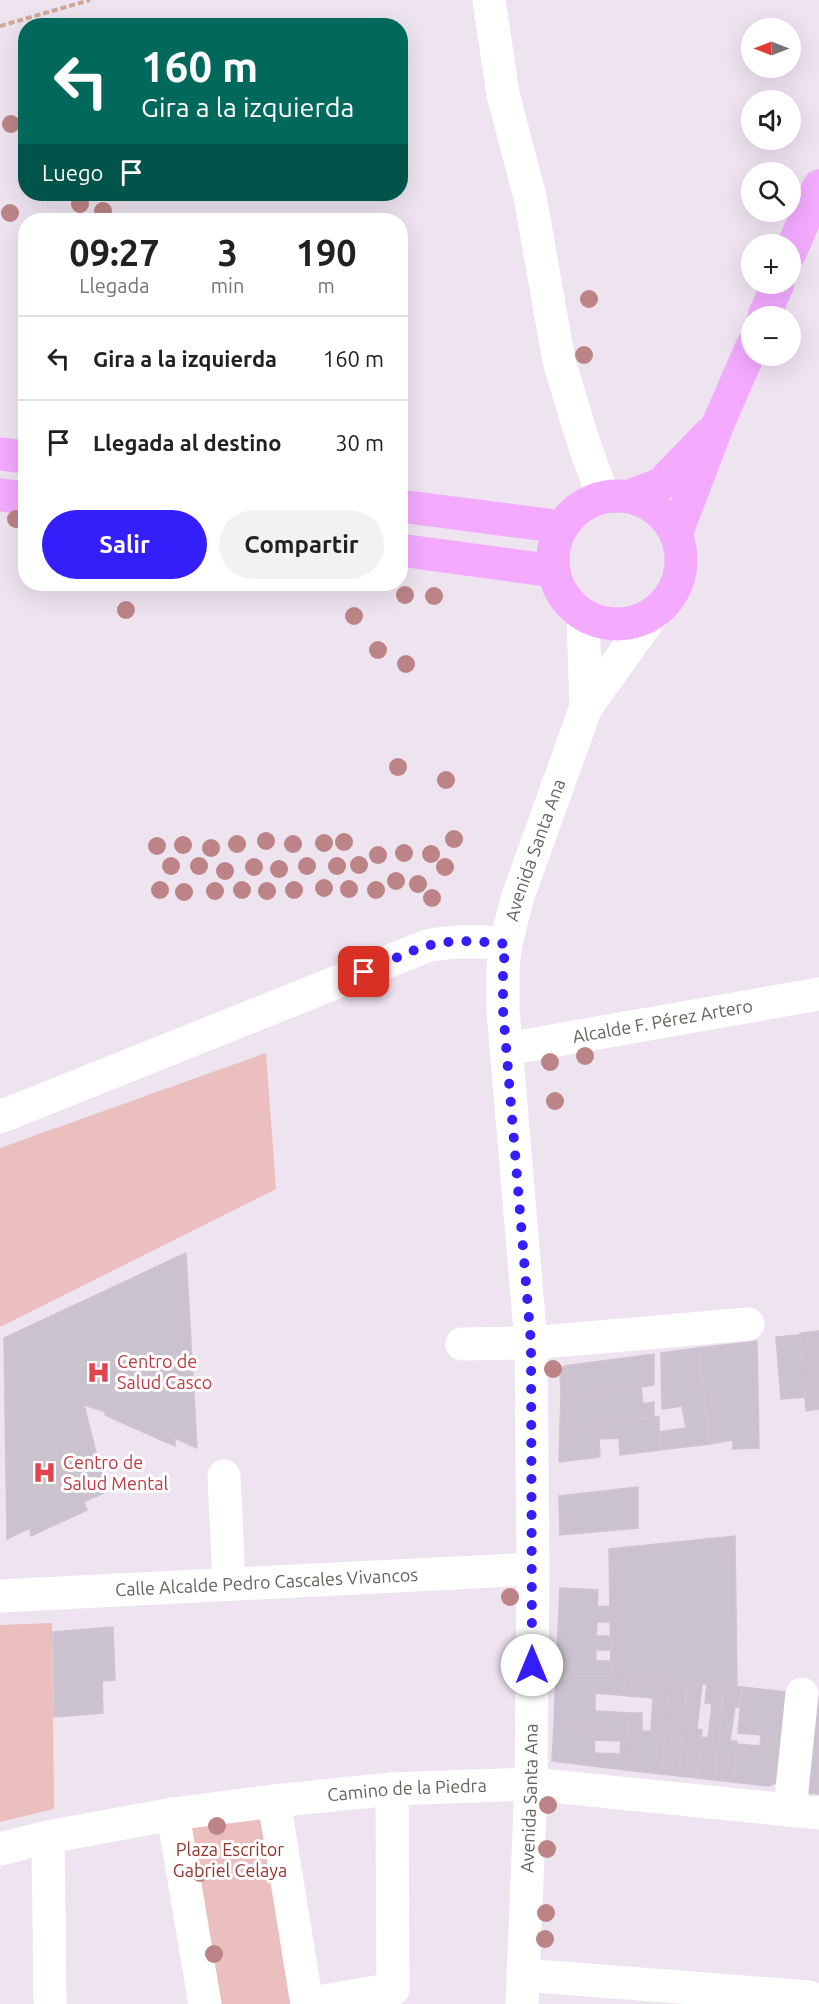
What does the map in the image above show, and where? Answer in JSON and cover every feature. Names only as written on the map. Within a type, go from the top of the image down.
[{"type":"main road","points":[[798,234],[819,186]]},
{"type":"main road","points":[[676,534],[718,424],[743,366]]},
{"type":"main road","points":[[616,496],[649,504],[665,517],[676,534],[681,555],[679,576],[670,596],[655,611],[639,620],[620,624],[601,622],[583,615],[569,603],[559,589],[554,571],[555,541],[572,513],[587,502],[661,484],[718,424]]},
{"type":"main road","points":[[0,454],[18,456]]},
{"type":"main road","points":[[0,495],[18,497]]},
{"type":"main road","points":[[408,507],[562,527]]},
{"type":"main road","points":[[408,551],[554,571]]},
{"type":"street","points":[[489,0],[503,94],[530,197],[559,361],[584,444],[616,496]]},
{"type":"street","points":[[586,707],[655,611]]},
{"type":"street","points":[[583,615],[586,707]]},
{"type":"street","name":"Avenida Santa Ana","points":[[522,1989],[531,1784],[533,1569],[531,1343],[503,1010],[503,967],[506,944],[520,890],[586,707]]},
{"type":"street","points":[[0,1117],[427,946],[448,942],[478,941],[506,944]]},
{"type":"street","name":"Alcalde F. Pérez Artero","points":[[506,1049],[819,994]]},
{"type":"street","points":[[462,1344],[531,1343],[748,1324]]},
{"type":"street","points":[[224,1476],[229,1584]]},
{"type":"street","name":"Calle Alcalde Pedro Cascales Vivancos","points":[[0,1596],[533,1569]]},
{"type":"street","points":[[802,1694],[805,1811]]},
{"type":"street","name":"Camino de la Piedra","points":[[0,1850],[48,1837],[173,1814],[392,1789],[531,1784],[805,1811]]},
{"type":"street","points":[[274,1801],[307,2004],[393,1989],[392,1789]]},
{"type":"street","points":[[173,1814],[205,2004]]},
{"type":"street","points":[[48,1837],[50,2004]]},
{"type":"street","points":[[522,1989],[809,1997]]},
{"type":"path","points":[[28,18],[90,0]]},
{"type":"path","points":[[0,26],[18,21]]},
{"type":"green space","points":[[266,1053],[276,1189],[0,1327],[0,1148]]},
{"type":"green space","points":[[52,1623],[54,1809],[0,1822],[0,1625]]},
{"type":"green space","name":"Plaza Escritor Gabriel Celaya","points":[[265,1810],[294,2004],[214,2004],[180,1818]]},
{"type":"building","name":"Centro de Salud Casco","points":[[186,1253],[197,1448],[175,1438],[175,1446],[105,1415],[106,1412],[84,1405],[106,1492],[84,1502],[87,1510],[31,1536],[30,1528],[7,1539],[4,1338]]},
{"type":"building","points":[[819,1331],[819,1409],[806,1411],[800,1333]]},
{"type":"building","points":[[800,1335],[805,1397],[781,1399],[776,1337]]},
{"type":"building","points":[[757,1341],[759,1448],[733,1449],[733,1440],[710,1444],[698,1348]]},
{"type":"building","points":[[698,1348],[710,1444],[659,1450],[659,1432],[686,1428],[682,1406],[662,1409],[661,1353]]},
{"type":"building","points":[[654,1354],[654,1385],[561,1398],[560,1371],[564,1366]]},
{"type":"building","points":[[641,1387],[643,1404],[654,1402],[654,1417],[560,1429],[561,1398]]},
{"type":"building","points":[[659,1417],[659,1450],[620,1455],[619,1438],[599,1439],[600,1457],[559,1462],[560,1429]]},
{"type":"building","points":[[638,1487],[638,1528],[560,1535],[559,1496]]},
{"type":"building","points":[[735,1536],[737,1687],[611,1676],[609,1549]]},
{"type":"building","points":[[560,1588],[598,1590],[597,1607],[610,1606],[611,1622],[597,1622],[596,1636],[611,1636],[611,1650],[596,1650],[596,1661],[611,1661],[611,1676],[556,1676]]},
{"type":"building","points":[[113,1627],[115,1680],[102,1681],[103,1713],[54,1717],[53,1632]]},
{"type":"building","points":[[556,1676],[632,1678],[630,1696],[595,1693],[595,1711],[629,1713],[628,1730],[554,1726]]},
{"type":"building","points":[[632,1678],[670,1682],[661,1774],[625,1770],[629,1713],[642,1713],[642,1731],[651,1731],[653,1698],[630,1696]]},
{"type":"building","points":[[670,1682],[687,1683],[679,1776],[661,1774]]},
{"type":"building","points":[[687,1683],[702,1684],[697,1729],[702,1730],[697,1778],[679,1776]]},
{"type":"building","points":[[707,1684],[724,1686],[715,1780],[697,1778],[701,1737],[708,1738],[712,1704],[705,1703]]},
{"type":"building","points":[[724,1686],[742,1687],[740,1707],[735,1707],[730,1741],[737,1741],[733,1782],[715,1780]]},
{"type":"building","points":[[742,1687],[786,1692],[776,1783],[769,1786],[733,1782],[737,1744],[760,1746],[761,1735],[738,1733]]},
{"type":"building","points":[[817,1696],[819,1697],[819,1794],[809,1793]]},
{"type":"building","points":[[554,1726],[628,1730],[625,1770],[552,1761]],"holes":[[[595,1740],[621,1741],[620,1754],[594,1753]]]},
{"type":"place","name":"Centro de Salud Casco","points":[[99,1372]]},
{"type":"place","name":"Centro de Salud Mental","points":[[45,1473]]},
{"type":"route","points":[[364,972],[427,946],[448,942],[478,941],[506,944],[503,967],[503,1010],[531,1343],[532,1665]]}]
